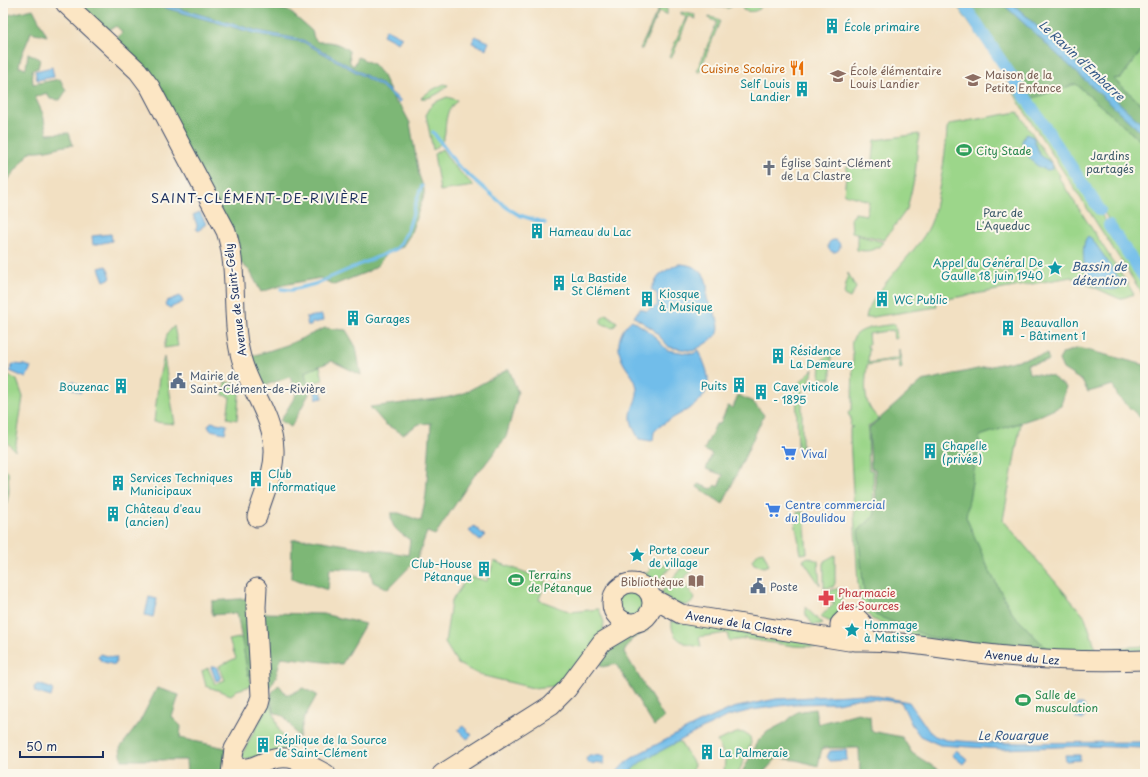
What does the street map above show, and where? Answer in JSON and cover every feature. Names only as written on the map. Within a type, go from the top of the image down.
[{"type":"street","name":"Avenue de Saint-Gély","points":[[65,3],[138,71],[150,87],[226,231],[230,252],[234,308],[241,355],[270,430],[274,455],[268,482],[257,517]]},
{"type":"street","points":[[442,774],[551,705],[567,688],[606,639],[615,613],[612,599],[616,590],[623,585],[634,583],[642,585],[648,590],[652,598],[651,610],[640,620],[606,639]]},
{"type":"street","points":[[257,588],[256,607],[261,699],[234,749],[241,769],[286,757],[298,759],[321,771]]},
{"type":"street","name":"Avenue de la Clastre","points":[[652,598],[681,614],[807,633],[814,636],[847,635]]},
{"type":"street","points":[[615,613],[625,621],[681,614]]},
{"type":"street","name":"Avenue du Lez","points":[[847,635],[860,638],[863,633],[862,623],[899,643]]},
{"type":"street","name":"Avenue du Lez","points":[[847,635],[978,653],[1065,661],[1145,660]]},
{"type":"green space","points":[[73,3],[272,3],[276,8],[289,11],[312,31],[314,38],[318,42],[335,43],[346,48],[349,51],[350,63],[354,66],[358,57],[373,64],[383,76],[395,102],[401,106],[410,123],[419,175],[424,189],[424,195],[410,235],[402,247],[385,255],[378,265],[367,272],[334,285],[320,278],[283,285],[261,292],[250,271],[240,262],[116,40],[122,32],[116,26],[106,32]]},
{"type":"green space","points":[[651,3],[667,9],[667,15],[659,11],[642,49],[640,49],[659,8]]},
{"type":"green space","points":[[714,3],[732,3],[731,7],[728,8],[716,7]]},
{"type":"green space","points":[[742,3],[763,3],[757,10],[749,11],[743,10]]},
{"type":"green space","name":"Jardins partagés","points":[[955,3],[1000,3],[1077,84],[1145,145],[1145,275],[1030,100],[1027,101],[1145,281],[1145,298],[1021,106],[1004,73]]},
{"type":"green space","points":[[961,3],[1145,3],[1145,46],[1121,78],[1113,79],[1145,107],[1145,145],[1076,84],[1030,99],[988,33]]},
{"type":"green space","points":[[33,9],[47,36],[31,32],[19,67],[26,68],[28,53],[40,59],[38,68],[32,70],[33,84],[60,79],[66,91],[60,100],[50,99],[47,93],[35,97],[43,114],[47,134],[69,133],[73,145],[42,151],[31,151],[3,186],[3,138],[6,132],[3,123],[3,16]]},
{"type":"green space","points":[[681,12],[695,15],[696,19],[689,16],[671,59],[669,57],[686,17],[681,14]]},
{"type":"green space","points":[[710,17],[720,21],[699,73],[697,71],[717,22],[708,18]]},
{"type":"green space","points":[[1145,46],[1145,107],[1112,78],[1121,78]]},
{"type":"green space","points":[[444,84],[448,85],[439,93],[432,97],[421,98],[430,91]]},
{"type":"green space","points":[[447,97],[457,100],[451,107],[448,114],[443,139],[433,150],[426,115],[433,103]]},
{"type":"green space","name":"Parc de L'Aqueduc","points":[[1018,112],[1134,294],[1120,299],[1071,277],[936,301],[937,307],[866,318],[875,297],[916,247],[931,222],[942,172],[947,128],[950,124]]},
{"type":"green space","points":[[919,134],[915,176],[907,209],[884,240],[852,232],[851,217],[854,216],[855,213],[866,215],[869,201],[844,194],[847,166],[872,169],[875,140]]},
{"type":"green space","points":[[442,149],[453,165],[474,186],[440,191],[434,154]]},
{"type":"green space","points":[[857,235],[883,242],[881,245],[872,250],[857,250]]},
{"type":"green space","points":[[848,273],[856,288],[850,298],[844,295]]},
{"type":"green space","points":[[606,314],[617,322],[614,327],[601,324],[601,319]]},
{"type":"green space","points":[[895,324],[897,338],[894,339],[893,330],[868,334],[868,363],[899,358],[899,349],[902,368],[900,369],[899,360],[867,365],[866,398],[870,408],[878,419],[868,427],[869,470],[873,470],[874,511],[899,503],[954,440],[1021,423],[1003,520],[1085,617],[1096,649],[1145,646],[1145,652],[1086,654],[923,639],[872,619],[862,605],[858,584],[850,438],[850,428],[853,427],[850,427],[851,417],[849,416],[848,412],[852,409],[853,354],[851,345],[853,338],[864,330]]},
{"type":"green space","points":[[174,326],[178,346],[164,348],[167,334]]},
{"type":"green space","points":[[325,328],[346,330],[356,347],[361,375],[332,361],[305,372],[309,394],[291,427],[280,421],[296,395],[290,377],[260,387],[249,357],[287,345]]},
{"type":"green space","points":[[1079,348],[1145,365],[1145,422],[1118,397],[1113,385],[1088,392],[1082,381],[1063,369],[1059,360],[1063,353]]},
{"type":"green space","points":[[298,352],[320,366],[323,380],[305,385]]},
{"type":"green space","points":[[831,354],[831,379],[820,378],[821,361]]},
{"type":"green space","points":[[1047,354],[1049,361],[1027,364],[1029,373],[1051,376],[1066,387],[1061,406],[1037,417],[980,436],[966,517],[989,570],[1013,614],[1048,650],[1002,647],[929,637],[875,615],[864,594],[858,531],[874,516],[876,508],[875,469],[871,468],[869,428],[922,381]]},
{"type":"green space","points":[[164,357],[175,424],[154,422],[159,377]]},
{"type":"green space","points":[[509,369],[518,393],[506,437],[483,467],[474,476],[435,535],[427,532],[417,559],[388,589],[373,582],[370,570],[330,568],[328,590],[291,578],[292,540],[310,539],[408,555],[410,540],[396,529],[392,522],[391,513],[399,513],[421,521],[426,495],[431,423],[419,424],[403,434],[385,424],[370,407],[445,398],[462,394]]},
{"type":"green space","points":[[813,369],[812,376],[810,377],[810,386],[802,385],[802,448],[798,449],[796,386]]},
{"type":"green space","points":[[3,372],[17,380],[23,397],[15,451],[3,438]]},
{"type":"green space","points":[[225,382],[240,384],[237,420],[227,418],[230,397],[223,395]]},
{"type":"green space","points":[[738,395],[753,402],[764,415],[723,504],[697,487],[698,484],[712,489],[715,485],[718,487],[723,475],[706,469],[712,454],[704,450],[716,424],[720,424],[728,406],[733,408]]},
{"type":"green space","points":[[3,469],[8,471],[9,491],[3,490]]},
{"type":"green space","points":[[3,491],[9,492],[3,523]]},
{"type":"green space","points":[[797,512],[804,512],[807,553],[801,554],[794,517],[797,517]]},
{"type":"green space","points":[[763,551],[769,565],[764,567],[754,564],[752,560],[759,552]]},
{"type":"green space","points":[[835,555],[835,583],[833,587],[824,588],[824,561]]},
{"type":"green space","points":[[808,557],[818,561],[820,585],[803,560]]},
{"type":"green space","points":[[494,561],[546,580],[539,600],[571,612],[599,609],[604,622],[602,642],[567,689],[556,686],[533,688],[480,675],[458,664],[445,643],[451,602],[468,576],[487,581]]},
{"type":"green space","points":[[686,562],[692,570],[682,581],[695,598],[688,605],[684,605],[674,602],[661,593]]},
{"type":"green space","points":[[651,564],[672,566],[659,580],[653,582],[642,575],[642,573],[649,573]]},
{"type":"green space","points":[[840,588],[841,603],[837,615],[831,622],[820,617],[835,603],[832,603],[829,591]]},
{"type":"green space","points":[[632,589],[642,593],[646,603],[642,613],[632,617],[622,613],[618,603],[622,593]]},
{"type":"green space","points":[[252,598],[255,675],[248,675],[237,613],[212,615],[212,601]]},
{"type":"green space","points":[[805,607],[823,624],[813,625],[806,615]]},
{"type":"green space","points":[[261,613],[323,614],[365,624],[342,664],[281,657],[276,677],[270,687],[264,687]]},
{"type":"green space","points":[[672,621],[819,643],[821,647],[794,646],[747,639],[745,637],[744,639],[729,641],[727,633],[699,637],[701,647],[695,646],[685,643],[676,637],[672,627]]},
{"type":"green space","points":[[645,623],[648,630],[632,639],[624,652],[664,718],[654,726],[616,664],[602,667],[597,661],[610,649],[622,634]]},
{"type":"green space","points":[[244,637],[255,675],[250,678],[251,686],[237,690],[231,695],[206,686],[202,671],[208,668],[215,684],[225,680],[219,666],[236,658],[229,640]]},
{"type":"green space","points":[[279,685],[286,694],[291,694],[303,688],[317,695],[304,718],[299,738],[285,717],[274,712],[271,697],[275,688]]},
{"type":"green space","points":[[157,688],[179,695],[172,717],[181,726],[180,738],[226,748],[224,774],[187,774],[186,760],[122,760],[120,748],[139,723]]},
{"type":"green space","points":[[270,701],[279,730],[293,750],[239,760]]},
{"type":"green space","points":[[815,709],[818,724],[858,713],[870,716],[871,731],[902,737],[912,753],[945,774],[860,774],[859,748],[822,748],[818,766],[796,760],[777,758],[762,774],[741,774],[759,740],[767,732],[786,722],[797,712]]},
{"type":"green space","points":[[739,732],[750,737],[751,743],[738,774],[724,774],[725,757],[717,741]]},
{"type":"green space","points":[[679,741],[694,764],[692,774],[628,774],[637,764]]},
{"type":"water","points":[[148,3],[159,3],[258,31],[303,40],[383,85],[401,101],[399,103],[382,87],[303,42],[257,34]]},
{"type":"water","points":[[1002,3],[1012,3],[1145,127],[1145,136]]},
{"type":"water","points":[[386,29],[402,37],[398,43],[383,35]]},
{"type":"water","points":[[475,36],[489,42],[486,49],[472,43]]},
{"type":"water","points":[[52,67],[54,77],[37,80],[35,71]]},
{"type":"water","points":[[1026,134],[1033,137],[1040,155],[1051,163],[1053,168],[1049,170],[1044,169],[1039,167],[1031,160],[1022,141]]},
{"type":"water","points":[[200,212],[206,224],[199,231],[196,229],[197,225],[193,215]]},
{"type":"water","points":[[111,234],[112,241],[93,245],[92,236]]},
{"type":"water","name":"Bassin de détention","points":[[1088,236],[1092,239],[1119,278],[1121,282],[1120,288],[1111,290],[1103,288],[1088,280],[1085,270],[1083,251]]},
{"type":"water","points":[[834,240],[838,242],[840,246],[838,250],[834,252],[830,250],[828,246],[830,242]]},
{"type":"water","points":[[678,264],[693,267],[704,276],[707,286],[707,299],[719,324],[717,335],[693,351],[669,347],[653,329],[634,317],[640,308],[646,311],[657,306],[657,294],[651,289],[660,274]]},
{"type":"water","points":[[107,266],[111,278],[104,281],[99,268]]},
{"type":"water","points":[[180,296],[183,302],[170,308],[165,305],[167,301]]},
{"type":"water","points":[[322,315],[323,321],[312,323],[311,326],[308,326],[306,317]]},
{"type":"water","points":[[632,320],[650,332],[667,350],[693,354],[699,350],[706,367],[708,377],[707,388],[703,396],[688,409],[661,425],[654,432],[653,440],[651,441],[639,439],[633,427],[631,416],[637,396],[636,385],[619,352],[619,340],[621,335],[627,324]]},
{"type":"water","points":[[13,364],[31,367],[26,378],[10,371]]},
{"type":"water","points":[[72,381],[83,388],[80,393],[69,387]]},
{"type":"water","points":[[319,385],[323,398],[317,399],[313,386]]},
{"type":"water","points":[[211,422],[227,425],[225,433],[210,430],[208,426]]},
{"type":"water","points":[[474,526],[485,536],[480,541],[469,531]]},
{"type":"water","points":[[149,597],[157,599],[153,617],[145,615]]},
{"type":"water","points":[[100,654],[117,658],[115,665],[100,661],[101,659],[98,658]]},
{"type":"water","points":[[216,666],[221,679],[216,681],[211,667]]},
{"type":"water","points":[[38,684],[53,689],[51,697],[35,692],[34,687]]},
{"type":"water","points":[[866,694],[909,702],[929,731],[935,736],[946,740],[988,743],[1145,742],[1145,748],[1084,746],[1002,749],[940,745],[920,736],[912,725],[901,702],[860,698],[837,703],[794,704],[752,710],[726,717],[642,761],[627,774],[615,774],[625,763],[640,753],[701,722],[733,708],[776,699]]},
{"type":"water","points":[[1077,704],[1083,704],[1086,710],[1083,720],[1076,718]]},
{"type":"water","points":[[463,726],[472,735],[467,739],[458,730]]},
{"type":"water","points":[[846,750],[847,760],[830,761],[827,757],[830,751]]},
{"type":"water","points":[[956,750],[967,759],[963,764],[952,755]]},
{"type":"water","points":[[589,755],[604,756],[604,764],[588,763],[586,759]]},
{"type":"water","points":[[1065,755],[1080,755],[1080,760],[1066,761]]},
{"type":"waterway","points":[[963,3],[1100,210]]},
{"type":"waterway","points":[[433,132],[458,166],[506,207],[519,215],[545,223]]},
{"type":"waterway","points":[[281,289],[291,290],[315,284],[396,249],[406,234],[422,186]]},
{"type":"waterway","points":[[1109,225],[1145,279]]},
{"type":"place","name":"École primaire","points":[[832,26]]},
{"type":"place","name":"Cuisine Scolaire","points":[[797,68]]},
{"type":"place","name":"École élémentaire Louis Landier","points":[[838,76]]},
{"type":"place","name":"Maison de la Petite Enfance","points":[[973,80]]},
{"type":"place","name":"Self Louis Landier","points":[[802,89]]},
{"type":"place","name":"City Stade","points":[[964,150]]},
{"type":"place","name":"Église Saint-Clément de La Clastre","points":[[769,168]]},
{"type":"place","name":"Hameau du Lac","points":[[537,231]]},
{"type":"place","name":"Appel du Général De Gaulle 18 juin 1940","points":[[1055,268]]},
{"type":"place","name":"La Bastide St Clément","points":[[559,283]]},
{"type":"place","name":"Kiosque à Musique","points":[[647,299]]},
{"type":"place","name":"WC Public","points":[[882,299]]},
{"type":"place","name":"Garages","points":[[353,318]]},
{"type":"place","name":"Beauvallon - Bâtiment 1","points":[[1008,328]]},
{"type":"place","name":"Résidence La Demeure","points":[[778,356]]},
{"type":"place","name":"Mairie de Saint-Clément-de-Rivière","points":[[178,381]]},
{"type":"place","name":"Puits","points":[[739,385]]},
{"type":"place","name":"Bouzenac","points":[[121,386]]},
{"type":"place","name":"Cave viticole - 1895","points":[[761,392]]},
{"type":"place","name":"Chapelle (privée)","points":[[930,451]]},
{"type":"place","name":"Vival","points":[[789,453]]},
{"type":"place","name":"Club Informatique","points":[[256,479]]},
{"type":"place","name":"Services Techniques Municipaux","points":[[118,483]]},
{"type":"place","name":"Centre commercial du Boulidou","points":[[773,510]]},
{"type":"place","name":"Château d'eau (ancien)","points":[[113,514]]},
{"type":"place","name":"Porte coeur de village","points":[[637,555]]},
{"type":"place","name":"Club-House Pétanque","points":[[484,569]]},
{"type":"place","name":"Terrains de Pétanque","points":[[516,580]]},
{"type":"place","name":"Bibliothèque","points":[[696,581]]},
{"type":"place","name":"Poste","points":[[758,586]]},
{"type":"place","name":"Pharmacie des Sources","points":[[826,598]]},
{"type":"place","name":"Hommage à Matisse","points":[[852,630]]},
{"type":"place","name":"Salle de musculation","points":[[1023,700]]},
{"type":"place","name":"Réplique de la Source de Saint-Clément","points":[[263,745]]},
{"type":"place","name":"La Palmeraie","points":[[707,752]]},
{"type":"district","name":"SAINT-CLÉMENT-DE-RIVIÈRE","points":[[260,197]]},
{"type":"water label","name":"Le Ravin d'Embarre","points":[[1082,60]]},
{"type":"water label","name":"Le Rouargue","points":[[1013,735]]}]
